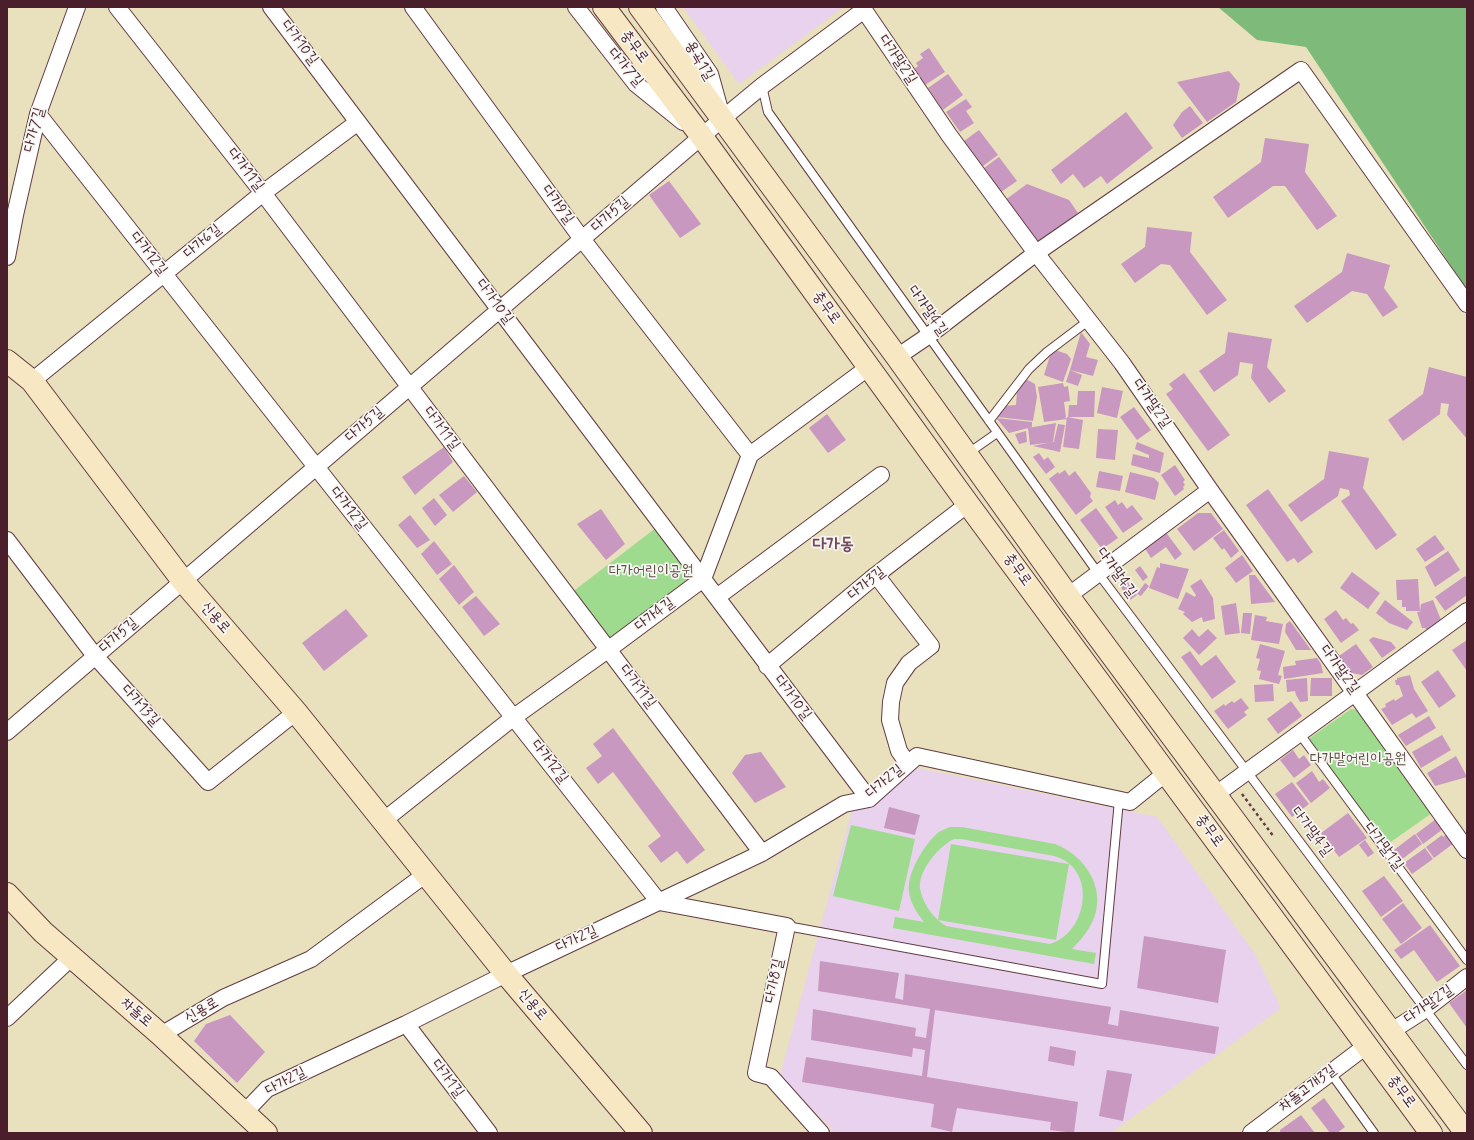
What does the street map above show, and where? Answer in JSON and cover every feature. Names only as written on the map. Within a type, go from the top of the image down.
[{"type":"main road","name":"충무로","points":[[604,7],[702,137],[968,504],[1431,1133]]},
{"type":"main road","name":"충무로","points":[[640,7],[897,357],[1068,596],[1466,1133]]},
{"type":"main road","name":"신용로","points":[[7,361],[32,381],[183,581],[296,712],[506,974],[641,1133]]},
{"type":"main road","name":"차돌로","points":[[7,894],[43,932],[161,1035],[266,1133]]},
{"type":"street","name":"다가7길","points":[[7,257],[38,114],[77,7]]},
{"type":"street","name":"다가11길","points":[[117,7],[263,193],[762,853]]},
{"type":"street","name":"다가10길","points":[[271,7],[717,597],[767,666],[869,799]]},
{"type":"street","name":"다가9길","points":[[413,7],[582,239],[750,455]]},
{"type":"street","name":"다가7길","points":[[576,7],[636,84],[702,137]]},
{"type":"street","name":"용곡1길","points":[[664,7],[710,74],[722,119]]},
{"type":"street","name":"다가말2길","points":[[722,119],[762,86],[864,10],[949,135],[1036,253],[1122,363],[1210,490],[1467,850]]},
{"type":"street","points":[[897,357],[928,336],[1036,253],[1301,70],[1467,304]]},
{"type":"street","name":"다가12길","points":[[38,114],[659,902]]},
{"type":"street","name":"다가5길","points":[[7,732],[722,119]]},
{"type":"street","name":"다가6길","points":[[32,381],[263,193],[358,122]]},
{"type":"street","points":[[703,579],[750,455],[868,367]]},
{"type":"street","points":[[717,597],[881,475]]},
{"type":"street","points":[[1068,596],[1210,490]]},
{"type":"street","name":"다가3길","points":[[767,666],[876,575],[968,504]]},
{"type":"street","name":"다가13길","points":[[7,540],[95,656],[208,782],[296,712]]},
{"type":"street","name":"다가2길","points":[[876,575],[931,646],[909,663],[895,683],[890,702],[890,720],[899,751],[908,764]]},
{"type":"street","name":"다가4길","points":[[383,821],[514,717],[703,579]]},
{"type":"street","points":[[1215,795],[1467,611]]},
{"type":"street","name":"다가2길","points":[[244,1113],[267,1089],[762,853],[844,804],[869,799],[917,756],[1130,802],[1166,773]]},
{"type":"street","name":"신용로","points":[[161,1035],[223,998],[311,958],[426,874]]},
{"type":"street","points":[[659,902],[786,926]]},
{"type":"street","name":"다가8길","points":[[786,926],[756,1073],[771,1077],[821,1133]]},
{"type":"street","points":[[7,1018],[72,957]]},
{"type":"street","name":"다가말2길","points":[[1390,1032],[1426,1009],[1467,977]]},
{"type":"street","name":"다가1길","points":[[406,1024],[489,1133]]},
{"type":"street","name":"차돌고개3길","points":[[1261,1130],[1330,1072],[1366,1046]]},
{"type":"lane","name":"다가말4길","points":[[762,86],[768,112],[997,433],[1098,573],[1426,1009],[1467,1066]]},
{"type":"lane","points":[[989,421],[1029,370],[1042,356],[1088,321]]},
{"type":"lane","points":[[967,455],[997,433]]},
{"type":"lane","name":"다가말1길","points":[[1299,733],[1467,960]]},
{"type":"lane","points":[[786,926],[1102,984],[1119,800]]},
{"type":"lane","points":[[1330,1072],[1374,1133]]},
{"type":"path","points":[[1233,781],[1274,837]]},
{"type":"shaded area","points":[[683,7],[844,7],[739,84]]},
{"type":"shaded area","points":[[918,768],[1157,817],[1255,954],[1281,1008],[1111,1133],[835,1133],[780,1075],[852,811]]},
{"type":"green space","points":[[1218,7],[1467,7],[1467,290],[1306,47],[1257,40]]},
{"type":"green space","name":"다가어린이공원","points":[[657,527],[693,571],[691,584],[617,638],[605,637],[571,593]]},
{"type":"green space","name":"다가말어린이공원","points":[[1351,709],[1357,710],[1432,813],[1385,846],[1310,744],[1310,738]]},
{"type":"green space","points":[[851,825],[915,839],[899,911],[833,896]]},
{"type":"green space","points":[[950,827],[962,827],[1055,844],[1075,856],[1083,864],[1095,884],[1097,906],[1090,927],[1072,949],[1096,953],[1094,964],[893,928],[895,917],[924,922],[919,916],[911,900],[909,892],[910,877],[913,868],[928,843],[939,832]],"holes":[[[954,839],[1054,856],[1068,862],[1077,873],[1082,886],[1083,900],[1080,914],[1073,927],[1063,937],[1050,944],[946,926],[942,923],[933,915],[926,905],[921,894],[920,881],[922,874],[936,853],[948,842]]]},
{"type":"green space","points":[[951,844],[1069,864],[1056,940],[938,920]]},
{"type":"building","points":[[929,48],[945,72],[925,85],[914,69],[918,66],[916,63],[923,58],[920,54]]},
{"type":"building","points":[[1229,71],[1240,84],[1236,102],[1207,122],[1177,82]]},
{"type":"building","points":[[948,74],[963,95],[943,110],[928,88]]},
{"type":"building","points":[[966,99],[972,107],[966,111],[974,123],[960,132],[946,112]]},
{"type":"building","points":[[1190,106],[1203,123],[1182,138],[1173,125],[1182,112]]},
{"type":"building","points":[[1126,112],[1153,148],[1107,184],[1101,176],[1084,188],[1073,174],[1061,184],[1051,170]]},
{"type":"building","points":[[979,130],[998,155],[983,166],[964,141]]},
{"type":"building","points":[[1265,138],[1309,144],[1305,172],[1337,216],[1317,230],[1285,186],[1273,186],[1228,218],[1213,197],[1261,162]]},
{"type":"building","points":[[999,157],[1017,181],[1001,192],[984,168]]},
{"type":"building","points":[[669,181],[701,224],[680,238],[649,195]]},
{"type":"building","points":[[1027,184],[1069,200],[1078,213],[1033,247],[1001,203]]},
{"type":"building","points":[[1147,227],[1192,232],[1190,252],[1227,300],[1207,315],[1170,265],[1161,264],[1135,283],[1121,264],[1145,247]]},
{"type":"building","points":[[1347,253],[1390,265],[1384,288],[1398,307],[1383,317],[1367,294],[1352,291],[1307,323],[1294,306],[1342,272]]},
{"type":"building","points":[[1081,332],[1090,344],[1086,357],[1098,360],[1093,376],[1070,370]]},
{"type":"building","points":[[1228,332],[1272,339],[1267,367],[1286,391],[1269,403],[1251,378],[1253,364],[1240,362],[1238,375],[1214,392],[1199,371],[1225,353]]},
{"type":"building","points":[[1052,349],[1067,354],[1071,359],[1063,382],[1044,375]]},
{"type":"building","points":[[1429,367],[1467,377],[1467,439],[1447,415],[1449,404],[1441,403],[1440,414],[1403,441],[1388,420],[1423,394]]},
{"type":"building","points":[[1070,370],[1082,375],[1078,386],[1066,382]]},
{"type":"building","points":[[1184,373],[1230,435],[1208,451],[1166,394],[1173,389],[1169,384]]},
{"type":"building","points":[[1026,379],[1035,384],[1037,397],[1033,421],[997,417],[1002,406],[1016,405],[1017,391]]},
{"type":"building","points":[[1063,383],[1064,387],[1068,386],[1070,401],[1064,402],[1065,417],[1067,419],[1044,422],[1038,387]]},
{"type":"building","points":[[1102,387],[1123,391],[1117,418],[1097,413]]},
{"type":"building","points":[[1078,391],[1095,391],[1094,417],[1068,417],[1069,405],[1077,405]]},
{"type":"building","points":[[1134,407],[1151,430],[1137,440],[1120,417]]},
{"type":"building","points":[[827,414],[846,440],[828,453],[809,428]]},
{"type":"building","points":[[1067,417],[1083,420],[1079,449],[1063,447]]},
{"type":"building","points":[[996,418],[1032,422],[1032,427],[1009,433]]},
{"type":"building","points":[[1056,423],[1053,442],[1030,445],[1028,428]]},
{"type":"building","points":[[1058,424],[1065,425],[1060,452],[1033,446],[1056,441],[1054,441]]},
{"type":"building","points":[[1098,429],[1118,430],[1115,460],[1096,458]]},
{"type":"building","points":[[1026,431],[1027,442],[1019,444],[1015,434]]},
{"type":"building","points":[[1137,442],[1164,453],[1160,473],[1131,465],[1133,454],[1149,458],[1149,455],[1135,449]]},
{"type":"building","points":[[444,447],[453,462],[415,495],[402,477]]},
{"type":"building","points":[[1329,451],[1369,458],[1363,488],[1397,535],[1376,550],[1341,501],[1350,495],[1349,490],[1340,488],[1338,496],[1301,522],[1288,505],[1324,479]]},
{"type":"building","points":[[1039,453],[1044,460],[1048,457],[1055,467],[1046,474],[1033,457]]},
{"type":"building","points":[[1175,465],[1185,480],[1183,482],[1185,485],[1183,487],[1184,489],[1175,496],[1161,475]]},
{"type":"building","points":[[1065,470],[1069,476],[1075,471],[1091,493],[1090,497],[1093,501],[1076,515],[1049,479],[1058,472],[1059,474]]},
{"type":"building","points":[[1099,471],[1123,476],[1120,491],[1096,487]]},
{"type":"building","points":[[1130,472],[1154,478],[1159,483],[1155,500],[1125,492]]},
{"type":"building","points":[[464,476],[477,492],[453,512],[439,495]]},
{"type":"building","points":[[1268,489],[1313,552],[1298,563],[1294,558],[1287,562],[1246,505]]},
{"type":"building","points":[[434,498],[447,515],[435,526],[422,508]]},
{"type":"building","points":[[1115,500],[1118,505],[1122,502],[1127,509],[1132,505],[1143,519],[1123,533],[1105,507]]},
{"type":"building","points":[[1096,508],[1118,538],[1102,549],[1080,520]]},
{"type":"building","points":[[601,509],[625,544],[606,560],[577,524]]},
{"type":"building","points":[[1198,513],[1211,513],[1223,529],[1194,551],[1177,529]]},
{"type":"building","points":[[410,515],[430,540],[417,548],[398,525]]},
{"type":"building","points":[[1224,530],[1239,551],[1231,558],[1224,548],[1222,550],[1213,538]]},
{"type":"building","points":[[1165,531],[1182,554],[1175,560],[1166,547],[1151,558],[1144,547]]},
{"type":"building","points":[[1435,535],[1445,549],[1425,562],[1416,549]]},
{"type":"building","points":[[434,541],[452,564],[437,575],[421,554]]},
{"type":"building","points":[[1448,551],[1460,570],[1435,587],[1425,567]]},
{"type":"building","points":[[1242,555],[1253,571],[1236,583],[1225,568]]},
{"type":"building","points":[[1160,563],[1189,569],[1178,599],[1149,588],[1157,567],[1160,568]]},
{"type":"building","points":[[454,565],[474,592],[459,605],[439,579]]},
{"type":"building","points":[[1140,566],[1148,577],[1143,581],[1135,570]]},
{"type":"building","points":[[1352,572],[1380,593],[1368,609],[1340,588]]},
{"type":"building","points":[[1249,575],[1255,575],[1275,602],[1251,604]]},
{"type":"building","points":[[1465,576],[1467,579],[1467,595],[1445,611],[1435,597]]},
{"type":"building","points":[[1201,579],[1213,598],[1215,619],[1203,622],[1202,617],[1192,622],[1183,614],[1185,612],[1178,609],[1186,592],[1195,597],[1196,595],[1190,586]]},
{"type":"building","points":[[1418,579],[1420,611],[1406,611],[1406,607],[1402,607],[1402,600],[1397,600],[1396,580]]},
{"type":"building","points":[[1127,581],[1137,595],[1130,600],[1120,586]]},
{"type":"building","points":[[1145,583],[1149,586],[1141,596],[1137,594]]},
{"type":"building","points":[[476,596],[500,624],[484,636],[462,607]]},
{"type":"building","points":[[1385,600],[1413,622],[1407,630],[1389,623],[1376,613]]},
{"type":"building","points":[[1433,600],[1441,620],[1427,630],[1422,628],[1417,612],[1422,611],[1420,611],[1421,604]]},
{"type":"building","points":[[1236,603],[1240,633],[1225,635],[1221,606]]},
{"type":"building","points":[[346,609],[368,636],[324,671],[302,643]]},
{"type":"building","points":[[1336,610],[1343,620],[1346,618],[1359,630],[1341,643],[1324,619]]},
{"type":"building","points":[[1243,613],[1252,613],[1250,634],[1241,633]]},
{"type":"building","points":[[1255,615],[1267,617],[1266,621],[1283,624],[1279,644],[1251,640]]},
{"type":"building","points":[[1290,621],[1311,650],[1296,650],[1285,632],[1286,624]]},
{"type":"building","points":[[1192,629],[1199,637],[1208,629],[1217,638],[1199,655],[1183,638]]},
{"type":"building","points":[[1373,637],[1391,642],[1396,648],[1382,658],[1369,640]]},
{"type":"building","points":[[1467,640],[1467,671],[1452,650]]},
{"type":"building","points":[[1260,644],[1285,651],[1278,675],[1282,676],[1279,684],[1259,679],[1261,671],[1257,670],[1260,659],[1256,658]]},
{"type":"building","points":[[1356,644],[1373,667],[1362,675],[1351,673],[1339,656]]},
{"type":"building","points":[[1190,651],[1201,666],[1216,655],[1236,682],[1212,699],[1181,657]]},
{"type":"building","points":[[1317,658],[1321,664],[1323,673],[1284,679],[1283,667],[1296,665],[1295,661]]},
{"type":"building","points":[[1438,670],[1456,696],[1439,708],[1421,682]]},
{"type":"building","points":[[1410,675],[1414,689],[1428,711],[1416,718],[1412,713],[1392,725],[1381,709],[1386,707],[1385,704],[1394,699],[1395,701],[1403,696],[1399,685],[1396,685],[1395,680],[1397,680],[1397,678]]},
{"type":"building","points":[[1307,678],[1308,701],[1300,702],[1295,691],[1287,692],[1286,680]]},
{"type":"building","points":[[1311,678],[1332,678],[1332,696],[1310,696]]},
{"type":"building","points":[[1273,684],[1274,701],[1255,702],[1254,685]]},
{"type":"building","points":[[1241,698],[1249,708],[1244,712],[1247,715],[1228,729],[1214,711],[1224,704],[1225,706],[1232,701],[1234,703]]},
{"type":"building","points":[[1291,701],[1302,716],[1278,734],[1267,719]]},
{"type":"building","points":[[1429,716],[1436,728],[1406,746],[1398,735]]},
{"type":"building","points":[[613,728],[705,850],[687,864],[677,851],[661,863],[648,846],[661,836],[613,772],[598,784],[586,768],[602,756],[593,744]]},
{"type":"building","points":[[1442,735],[1451,750],[1421,768],[1412,752]]},
{"type":"building","points":[[1293,750],[1299,759],[1304,755],[1311,765],[1294,778],[1280,760]]},
{"type":"building","points":[[761,752],[786,787],[755,803],[732,773],[745,755]]},
{"type":"building","points":[[1456,756],[1467,777],[1435,786],[1427,773]]},
{"type":"building","points":[[1312,771],[1319,782],[1323,779],[1330,788],[1311,803],[1296,783]]},
{"type":"building","points":[[1292,782],[1309,804],[1292,817],[1275,794]]},
{"type":"building","points":[[889,807],[920,815],[915,835],[884,828]]},
{"type":"building","points":[[1348,813],[1367,838],[1339,857],[1321,833]]},
{"type":"building","points":[[1436,819],[1443,829],[1423,844],[1416,834]]},
{"type":"building","points":[[1415,834],[1422,844],[1401,860],[1394,850]]},
{"type":"building","points":[[1447,834],[1454,843],[1434,858],[1426,847],[1442,835],[1443,837]]},
{"type":"building","points":[[1365,840],[1374,853],[1368,857],[1359,845]]},
{"type":"building","points":[[1425,848],[1433,859],[1412,874],[1404,863]]},
{"type":"building","points":[[1384,876],[1403,901],[1381,917],[1362,891]]},
{"type":"building","points":[[1403,903],[1422,928],[1401,944],[1382,919]]},
{"type":"building","points":[[1430,925],[1460,966],[1437,982],[1414,950],[1401,959],[1394,950]]},
{"type":"building","points":[[1144,936],[1226,950],[1218,1003],[1137,988]]},
{"type":"building","points":[[820,961],[899,973],[895,998],[903,1000],[905,974],[1111,1007],[1108,1024],[1118,1026],[1120,1010],[1219,1027],[1215,1054],[935,1010],[927,1077],[1078,1102],[1074,1133],[1050,1130],[1051,1122],[957,1108],[952,1132],[931,1127],[934,1104],[802,1082],[806,1057],[922,1076],[925,1050],[913,1048],[912,1057],[811,1040],[813,1009],[916,1028],[915,1036],[926,1038],[930,1009],[818,991]]},
{"type":"building","points":[[1467,990],[1467,1028],[1449,1003]]},
{"type":"building","points":[[230,1015],[265,1052],[237,1083],[194,1041],[206,1024]]},
{"type":"building","points":[[1050,1046],[1076,1051],[1074,1066],[1048,1061]]},
{"type":"building","points":[[1107,1070],[1132,1074],[1123,1121],[1099,1116]]},
{"type":"building","points":[[1324,1098],[1345,1127],[1337,1133],[1330,1133],[1311,1108]]},
{"type":"building","points":[[1301,1115],[1315,1133],[1280,1133],[1280,1130]]},
{"type":"district","name":"다가동","points":[[833,545]]}]
